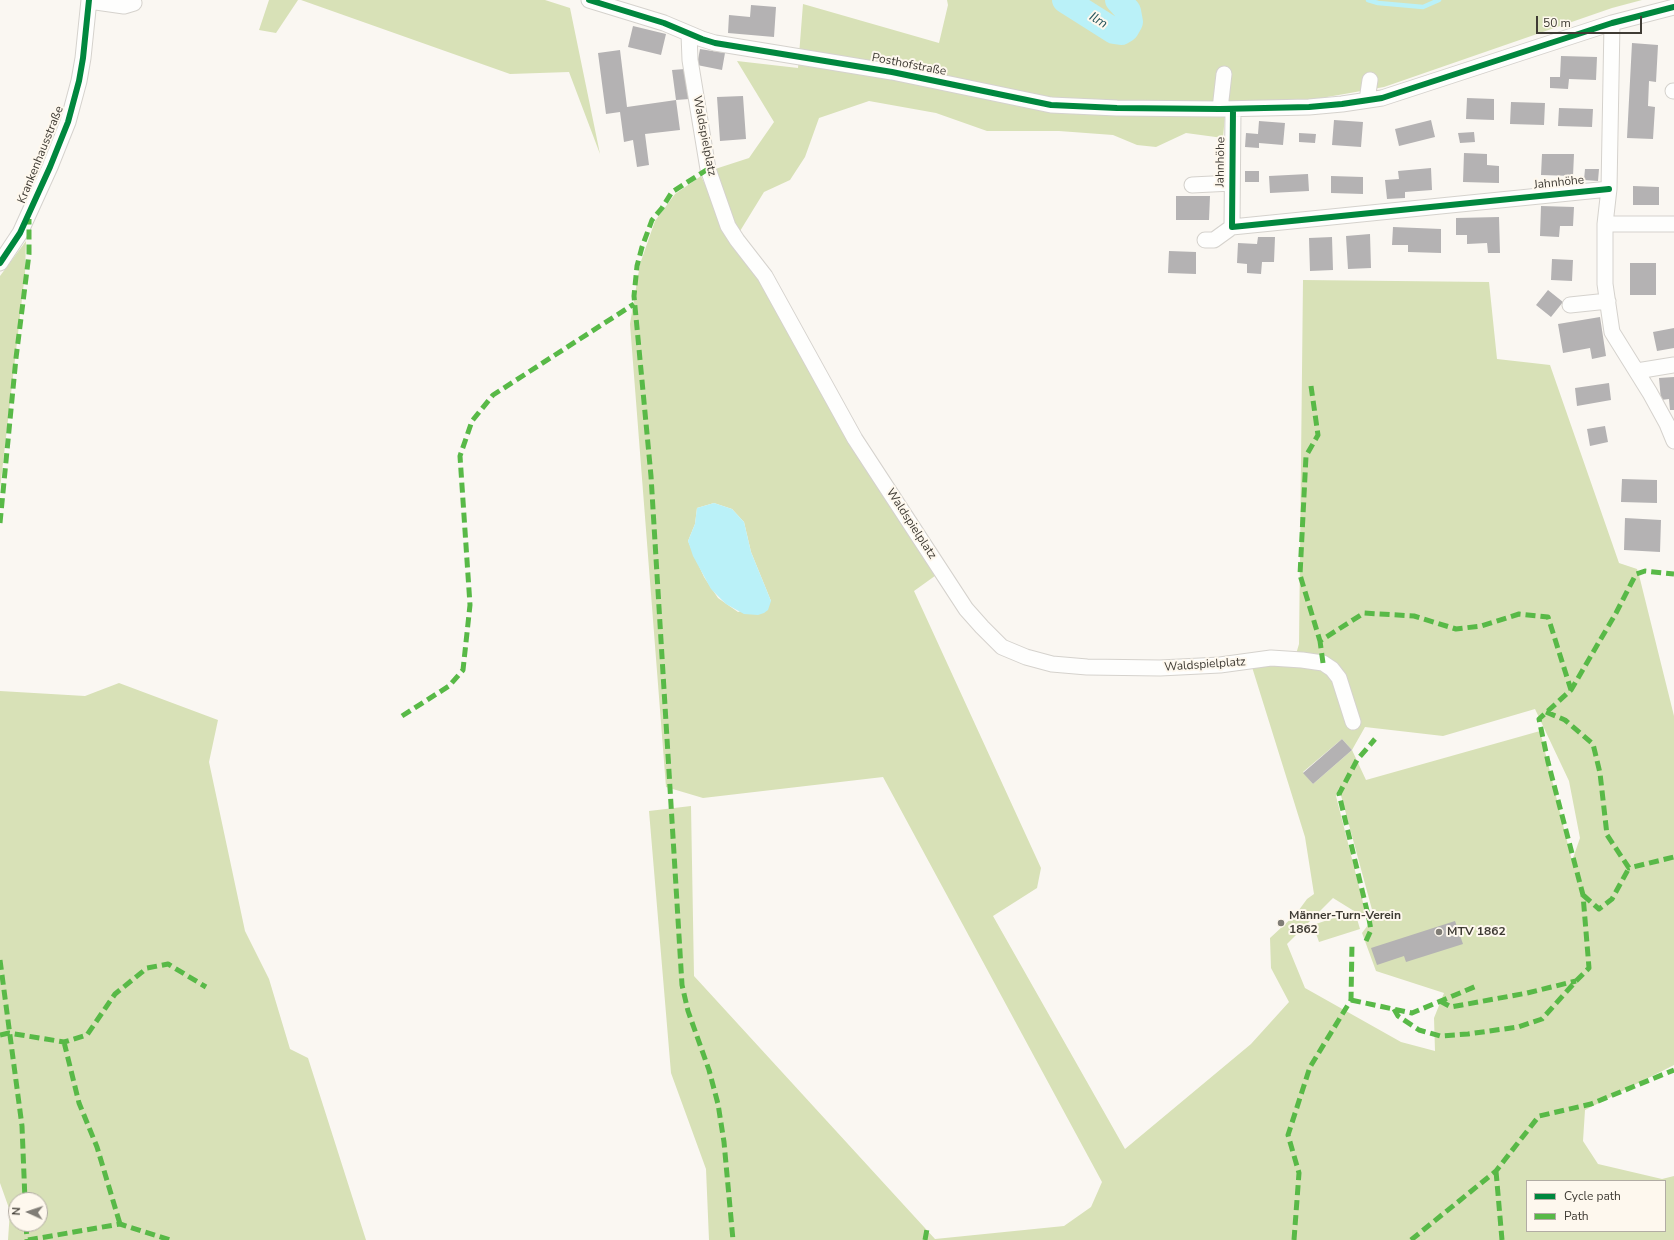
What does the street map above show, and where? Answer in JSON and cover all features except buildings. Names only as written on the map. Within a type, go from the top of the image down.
[{"type":"street","points":[[89,0],[124,6],[134,3]]},
{"type":"street","name":"Krankenhausstraße","points":[[0,263],[20,233],[50,167],[68,122],[76,96],[83,58],[89,0]]},
{"type":"street","name":"Posthofstraße","points":[[589,0],[657,20],[689,34],[715,43],[892,72],[1050,105],[1117,108],[1226,109]]},
{"type":"street","points":[[1226,109],[1309,108],[1382,98],[1612,23],[1674,7]]},
{"type":"street","points":[[1612,23],[1608,189],[1605,224],[1605,284],[1612,332],[1668,424],[1674,441]]},
{"type":"street","name":"Waldspielplatz","points":[[689,34],[690,60],[708,169],[728,226],[765,276],[855,439],[966,609],[982,627],[1002,647],[1026,657],[1052,664],[1087,667],[1160,668],[1220,665],[1271,658],[1323,663],[1332,669],[1339,678],[1353,722]]},
{"type":"street","name":"Jahnhöhe","points":[[1224,74],[1232,183],[1232,227],[1608,189]]},
{"type":"street","points":[[1367,100],[1370,80]]},
{"type":"street","points":[[1192,184],[1232,183]]},
{"type":"street","points":[[1605,224],[1674,224]]},
{"type":"street","points":[[1205,240],[1214,240],[1232,227]]},
{"type":"street","points":[[1570,305],[1608,301]]},
{"type":"street","points":[[1637,371],[1674,365]]},
{"type":"green space","points":[[269,0],[298,0],[276,33],[259,30]]},
{"type":"green space","points":[[301,0],[545,0],[570,8],[600,154],[569,72],[510,74]]},
{"type":"green space","points":[[947,0],[1642,0],[1612,8],[1384,87],[1225,115],[1223,138],[1186,133],[1156,147],[1137,145],[1113,135],[1059,131],[987,131],[936,113],[869,101],[819,118],[805,157],[790,180],[764,192],[737,236],[712,170],[749,158],[774,122],[737,61],[798,68],[803,4],[939,43],[948,5]]},
{"type":"green space","points":[[701,176],[724,225],[764,282],[889,505],[939,573],[914,591],[1041,868],[1037,888],[993,916],[1125,1149],[1251,1044],[1289,1002],[1271,968],[1270,938],[1296,914],[1307,899],[1314,894],[1305,837],[1252,667],[1294,661],[1299,644],[1303,280],[1489,282],[1497,359],[1550,365],[1619,563],[1637,569],[1674,716],[1674,1065],[1585,1110],[1583,1141],[1598,1164],[1662,1179],[1674,1176],[1674,1240],[709,1240],[706,1169],[671,1073],[649,811],[691,806],[694,976],[935,1239],[1064,1226],[1091,1207],[1102,1182],[883,777],[703,798],[666,787],[630,324],[640,264],[655,221],[675,194]],"holes":[[[714,503],[732,509],[744,522],[751,552],[771,601],[738,612],[718,598],[704,577],[688,541],[695,524],[697,508]],[[1535,709],[1569,781],[1580,838],[1572,861],[1540,731],[1366,780],[1352,750],[1365,727],[1443,736]],[[1342,739],[1352,750],[1313,784],[1303,772]],[[1339,788],[1374,917],[1362,933],[1376,971],[1444,993],[1434,1018],[1435,1051],[1401,1042],[1305,988],[1287,944],[1333,898],[1354,911],[1313,925],[1319,942],[1360,929],[1355,912],[1366,914],[1336,796]]]},
{"type":"green space","points":[[26,241],[25,273],[0,489],[0,276]]},
{"type":"green space","points":[[119,683],[218,720],[209,762],[245,931],[269,979],[290,1049],[308,1058],[366,1240],[8,1240],[9,1232],[48,1232],[48,1192],[8,1192],[8,1205],[0,1183],[0,691],[85,696]]},
{"type":"water","points":[[714,503],[732,509],[744,522],[751,552],[771,601],[768,610],[764,613],[758,615],[744,614],[726,604],[711,589],[693,556],[688,541],[695,524],[697,508]]},
{"type":"waterway","name":"Ilm","points":[[1065,0],[1114,31],[1121,32],[1126,29],[1130,22],[1128,11],[1118,0]]},
{"type":"waterway","points":[[1368,0],[1378,3],[1423,7],[1439,0]]},
{"type":"marked path","points":[[708,169],[672,192],[652,220],[637,266],[634,296],[651,476],[682,985],[688,1011],[709,1070],[718,1104],[724,1142],[733,1240]]},
{"type":"marked path","points":[[0,523],[16,358],[29,254],[29,219]]},
{"type":"marked path","points":[[402,716],[449,686],[463,670],[470,605],[460,456],[472,421],[493,395],[634,304]]},
{"type":"marked path","points":[[1311,386],[1318,435],[1306,456],[1300,575],[1320,641]]},
{"type":"marked path","points":[[1394,1009],[1398,1016],[1419,1030],[1440,1036],[1468,1034],[1518,1027],[1542,1019],[1589,968],[1583,895],[1548,762],[1539,719],[1571,690],[1616,613],[1636,574],[1645,571],[1674,574]]},
{"type":"marked path","points":[[1323,663],[1320,641],[1364,613],[1414,616],[1456,629],[1481,626],[1519,614],[1548,617],[1571,690]]},
{"type":"marked path","points":[[1546,712],[1565,720],[1593,744],[1600,773],[1607,835],[1629,868],[1674,857]]},
{"type":"marked path","points":[[1366,941],[1371,930],[1369,919],[1339,794],[1357,760],[1375,739]]},
{"type":"marked path","points":[[1583,895],[1599,909],[1612,899],[1629,868]]},
{"type":"marked path","points":[[1294,1240],[1299,1173],[1288,1135],[1310,1067],[1351,1000],[1352,944]]},
{"type":"marked path","points":[[0,960],[22,1126],[25,1192]]},
{"type":"marked path","points":[[0,1035],[9,1033],[64,1042],[87,1035],[115,994],[147,968],[168,964],[206,987]]},
{"type":"marked path","points":[[1440,1001],[1451,1007],[1527,993],[1576,981]]},
{"type":"marked path","points":[[1351,1000],[1412,1013],[1479,985]]},
{"type":"marked path","points":[[64,1042],[79,1103],[97,1147],[120,1224]]},
{"type":"marked path","points":[[1411,1240],[1496,1171],[1539,1116],[1591,1104],[1674,1070]]},
{"type":"marked path","points":[[1496,1171],[1502,1240]]},
{"type":"marked path","points":[[28,1240],[120,1224],[170,1240]]},
{"type":"marked path","points":[[925,1240],[927,1229]]},
{"type":"marked path","points":[[26,1232],[27,1240]]},
{"type":"cycle path","points":[[0,263],[20,233],[50,167],[68,122],[79,81],[83,58],[89,0]]},
{"type":"cycle path","points":[[589,0],[664,23],[715,43],[892,72],[1051,105],[1117,108],[1220,109],[1309,107],[1382,98],[1612,23],[1674,7]]},
{"type":"cycle path","points":[[1233,109],[1232,227],[1609,189]]},
{"type":"place","name":"Männer-Turn-Verein 1862","points":[[1281,923]]},
{"type":"place","name":"MTV 1862","points":[[1439,932]]}]
